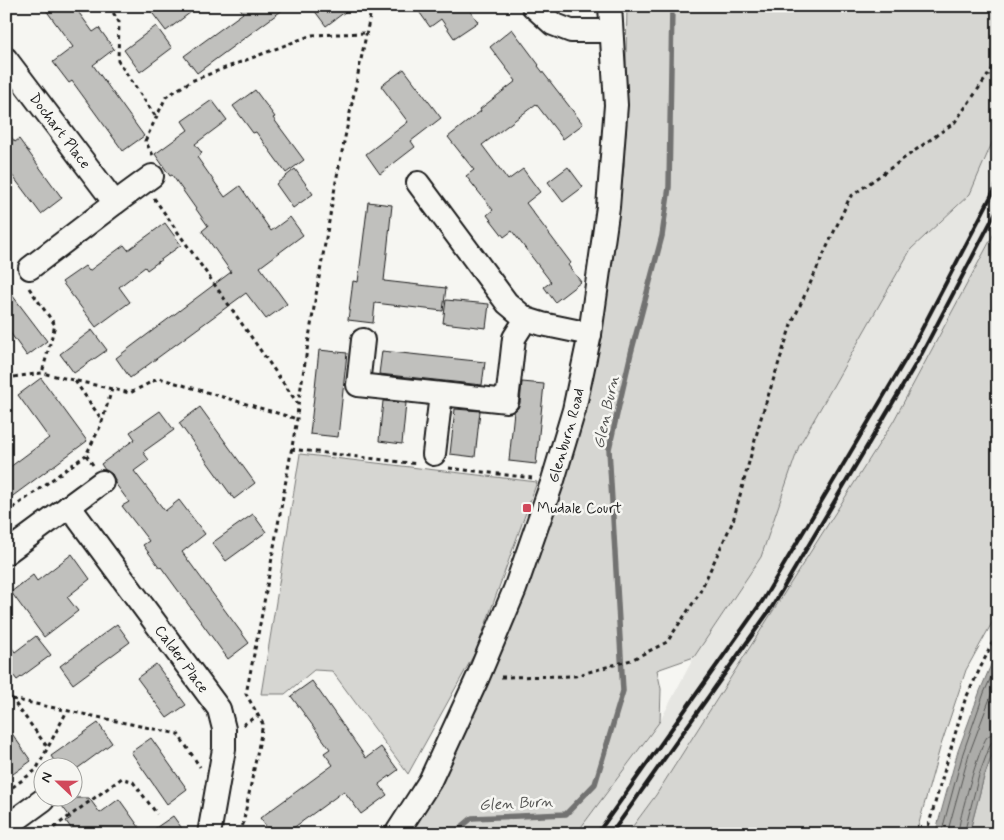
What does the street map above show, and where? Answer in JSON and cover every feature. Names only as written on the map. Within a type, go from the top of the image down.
[{"type":"street","points":[[534,6],[553,24],[571,31],[611,31]]},
{"type":"street","name":"Glenburn Road","points":[[396,834],[430,781],[478,677],[515,589],[574,410],[590,334],[608,207],[616,105],[610,6]]},
{"type":"street","name":"Dochart Place","points":[[6,59],[115,203]]},
{"type":"street","points":[[30,268],[148,179]]},
{"type":"street","points":[[418,183],[506,303],[526,319],[590,334]]},
{"type":"street","points":[[363,340],[358,385],[507,401],[514,338],[526,319]]},
{"type":"street","points":[[434,454],[440,394]]},
{"type":"street","points":[[6,553],[102,482]]},
{"type":"street","name":"Calder Place","points":[[70,506],[219,709],[224,729],[224,749],[209,834]]},
{"type":"street","points":[[12,828],[34,808]]},
{"type":"path","points":[[108,6],[119,22],[118,61],[156,118]]},
{"type":"path","points":[[241,834],[263,724],[246,694],[297,419],[337,176],[372,6]]},
{"type":"path","points":[[298,404],[148,179],[161,170],[145,141],[166,97],[191,81],[312,35],[366,33]]},
{"type":"path","points":[[478,677],[575,676],[631,660],[667,642],[699,594],[734,521],[761,418],[791,325],[850,198],[955,122],[998,61]]},
{"type":"path","points":[[30,268],[20,277],[55,325],[42,373]]},
{"type":"path","points":[[6,378],[42,373],[130,393],[159,378],[297,419]]},
{"type":"path","points":[[75,380],[102,420]]},
{"type":"path","points":[[6,513],[86,455],[101,425],[112,389]]},
{"type":"path","points":[[86,455],[104,480],[102,482]]},
{"type":"path","points":[[926,834],[965,700],[998,631]]},
{"type":"path","points":[[6,691],[48,748]]},
{"type":"path","points":[[12,699],[178,734],[217,791]]},
{"type":"path","points":[[7,790],[36,770],[67,711]]},
{"type":"path","points":[[239,727],[258,715]]},
{"type":"path","points":[[57,834],[53,828],[122,778],[133,782],[157,814]]},
{"type":"shaded area","points":[[627,6],[998,6],[998,129],[970,194],[911,249],[799,446],[761,557],[694,657],[657,670],[661,689],[660,721],[576,834],[410,834],[464,732],[605,294],[624,167]]},
{"type":"shaded area","points":[[998,129],[998,226],[893,422],[656,795],[627,834],[576,834],[660,721],[694,657],[761,557],[799,446],[911,249],[970,194]]},
{"type":"shaded area","points":[[998,226],[998,612],[966,670],[940,748],[916,834],[627,834],[656,795],[893,422]]},
{"type":"shaded area","points":[[300,454],[537,482],[476,651],[408,774],[332,671],[314,670],[285,694],[261,694]]},
{"type":"shaded area","points":[[998,739],[998,834],[969,834],[984,777]]},
{"type":"water","points":[[998,648],[998,739],[984,777],[969,834],[935,834],[958,751]]},
{"type":"building","points":[[43,6],[74,6],[93,32],[99,28],[114,49],[93,65],[144,136],[123,151],[72,81],[69,83],[53,62],[73,47]]},
{"type":"building","points":[[147,6],[199,6],[166,31]]},
{"type":"building","points":[[239,6],[288,6],[197,73],[184,56],[243,13]]},
{"type":"building","points":[[311,6],[353,6],[326,26]]},
{"type":"building","points":[[415,6],[467,6],[478,22],[454,38],[441,19],[430,27]]},
{"type":"building","points":[[156,26],[172,48],[140,72],[124,50]]},
{"type":"building","points":[[512,29],[583,124],[563,139],[536,104],[482,145],[508,180],[523,169],[540,192],[526,203],[571,263],[568,265],[581,282],[555,302],[544,287],[551,282],[512,231],[504,237],[487,215],[493,210],[466,176],[474,170],[448,137],[516,81],[490,47]]},
{"type":"building","points":[[404,69],[441,118],[411,141],[415,147],[380,174],[366,154],[408,122],[381,86]]},
{"type":"building","points":[[255,90],[304,160],[286,173],[256,132],[253,133],[233,106]]},
{"type":"building","points":[[212,100],[227,120],[195,144],[202,153],[197,157],[225,197],[240,186],[271,231],[290,217],[303,235],[260,267],[287,304],[266,319],[246,293],[130,378],[116,358],[231,272],[202,231],[208,226],[155,154],[188,130],[182,121]]},
{"type":"building","points":[[6,130],[15,142],[19,139],[62,198],[41,214],[6,167]]},
{"type":"building","points":[[568,167],[583,187],[563,202],[548,182]]},
{"type":"building","points":[[295,169],[313,194],[293,208],[276,184]]},
{"type":"building","points":[[368,202],[392,205],[384,281],[446,288],[443,311],[375,303],[373,323],[348,320],[353,281],[358,282]]},
{"type":"building","points":[[165,223],[181,245],[147,270],[145,267],[119,287],[130,302],[96,327],[62,282],[85,266],[89,271],[124,245],[128,250]]},
{"type":"building","points":[[6,287],[47,341],[27,356],[6,327]]},
{"type":"building","points":[[446,300],[489,304],[486,328],[443,323]]},
{"type":"building","points":[[92,330],[107,350],[74,373],[60,354]]},
{"type":"building","points":[[319,350],[347,353],[338,437],[310,434]]},
{"type":"building","points":[[382,351],[485,362],[482,385],[379,374]]},
{"type":"building","points":[[41,378],[87,441],[6,501],[6,470],[49,438],[18,395]]},
{"type":"building","points":[[522,382],[544,384],[536,464],[509,461],[514,411],[520,403]]},
{"type":"building","points":[[383,401],[406,403],[402,444],[379,441]]},
{"type":"building","points":[[200,407],[255,483],[234,499],[179,423]]},
{"type":"building","points":[[455,409],[480,411],[475,457],[450,454]]},
{"type":"building","points":[[160,411],[174,430],[143,452],[149,460],[134,471],[165,511],[179,500],[205,534],[182,552],[249,643],[228,659],[143,545],[149,541],[122,506],[129,502],[115,483],[112,474],[105,470],[101,464],[135,439],[130,432]]},
{"type":"building","points":[[253,514],[266,532],[226,561],[212,543]]},
{"type":"building","points":[[72,554],[90,579],[67,597],[78,611],[44,637],[11,592],[33,575],[37,581]]},
{"type":"building","points":[[117,624],[130,642],[73,684],[60,666]]},
{"type":"building","points":[[36,636],[51,655],[17,680],[6,666],[6,640],[15,652]]},
{"type":"building","points":[[156,664],[186,705],[167,718],[137,678]]},
{"type":"building","points":[[312,681],[366,758],[381,747],[398,770],[379,784],[387,795],[361,814],[344,791],[285,834],[272,834],[260,818],[333,765],[324,753],[330,749],[291,696]]},
{"type":"building","points":[[98,723],[112,743],[82,765],[82,758],[52,758],[51,756]]},
{"type":"building","points":[[6,725],[31,761],[6,779]]},
{"type":"building","points":[[151,738],[187,789],[167,804],[131,752]]},
{"type":"building","points":[[82,798],[89,798],[100,813],[119,799],[144,834],[75,834],[66,821],[71,818],[64,808],[82,808]]},
{"type":"building","points":[[173,816],[186,834],[147,834]]},
{"type":"waterway","name":"Glen Burn","points":[[453,834],[472,818],[566,814],[595,784],[623,691],[609,449],[631,353],[662,236],[669,187],[672,6]]},
{"type":"railway","points":[[597,834],[763,600],[911,350],[998,183]]},
{"type":"railway","points":[[611,834],[772,607],[921,355],[998,208]]},
{"type":"place","name":"Mudale Court","points":[[527,508]]}]
